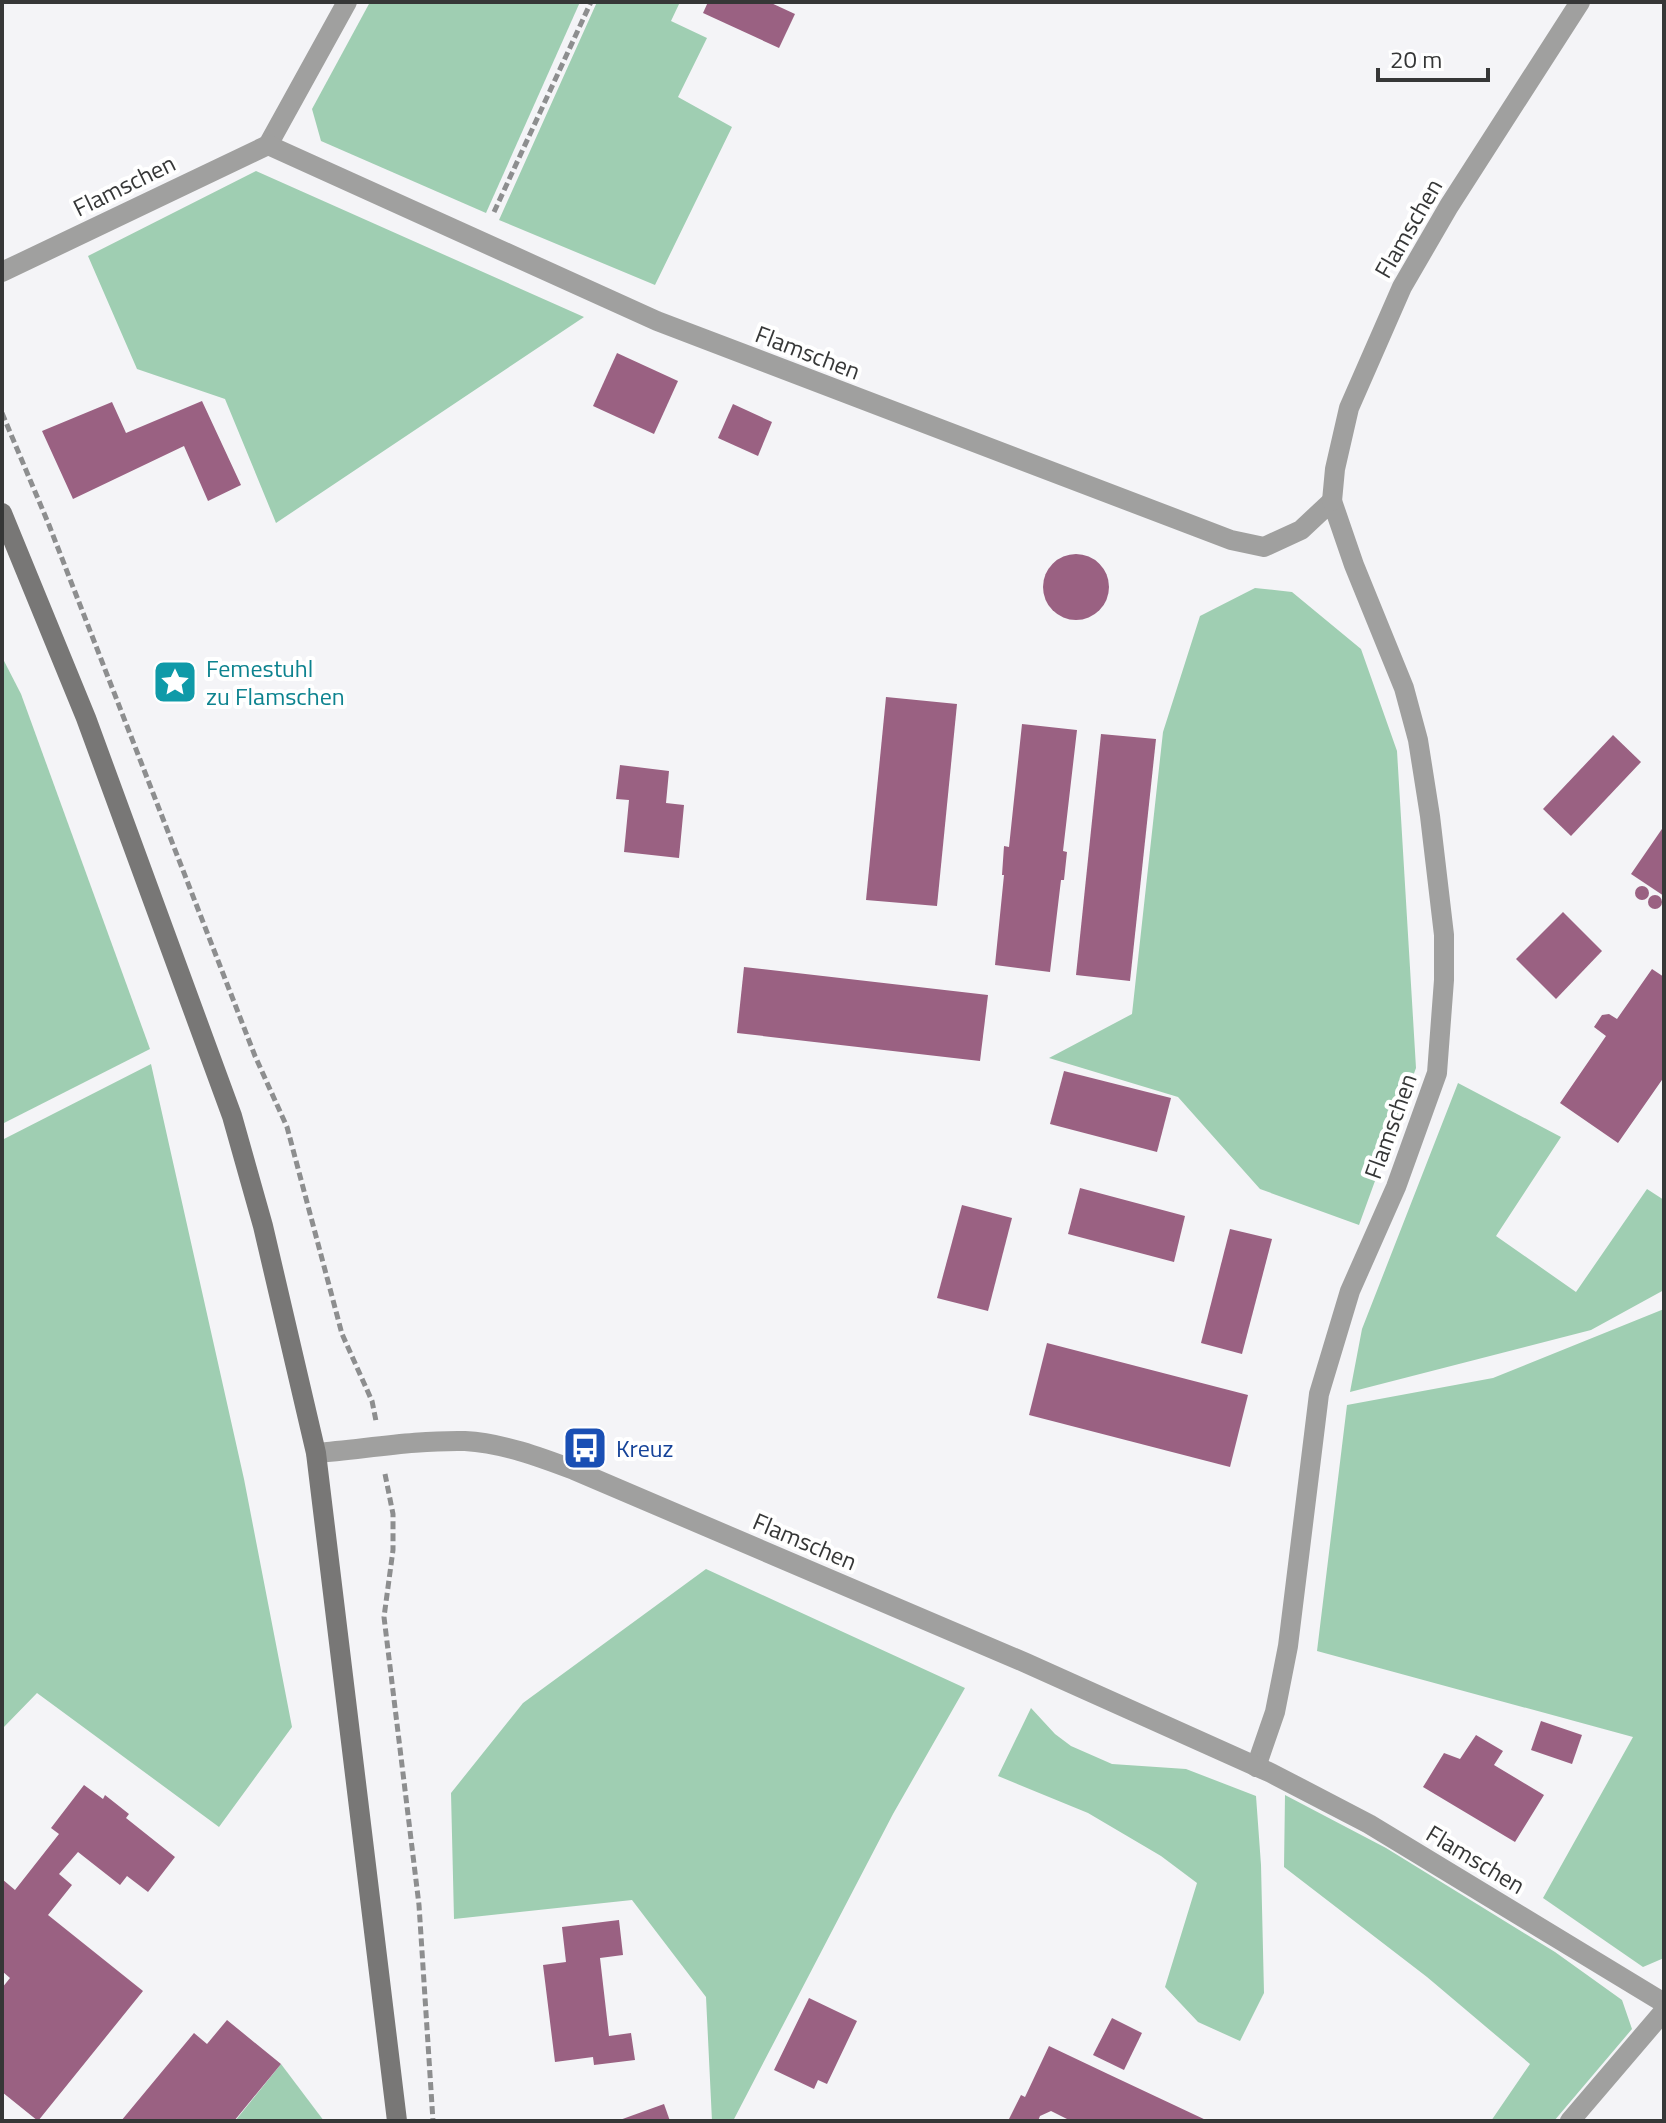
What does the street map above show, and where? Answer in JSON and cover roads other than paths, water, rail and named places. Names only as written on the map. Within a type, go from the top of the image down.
[{"type":"main road","points":[[2,513],[86,718],[232,1116],[263,1226],[316,1453],[397,2121]]},
{"type":"street","points":[[268,145],[347,2]]},
{"type":"street","name":"Flamschen","points":[[1256,1767],[1275,1712],[1288,1646],[1319,1394],[1350,1291],[1396,1187],[1437,1073],[1443,996],[1444,935],[1418,740],[1404,688],[1354,565],[1332,501],[1335,469],[1349,408],[1402,287],[1449,206],[1580,2]]},
{"type":"street","name":"Flamschen","points":[[2,272],[268,145],[657,321],[1231,540],[1264,547],[1301,530],[1332,501]]},
{"type":"street","name":"Flamschen","points":[[316,1453],[469,1441],[517,1450],[547,1460],[1026,1663],[1256,1767],[1369,1824],[1664,2003]]},
{"type":"street","points":[[1570,2121],[1664,2011]]},
{"type":"place","name":"Femestuhl zu Flamschen","points":[[175,682]]},
{"type":"place","name":"Kreuz","points":[[585,1448]]}]
